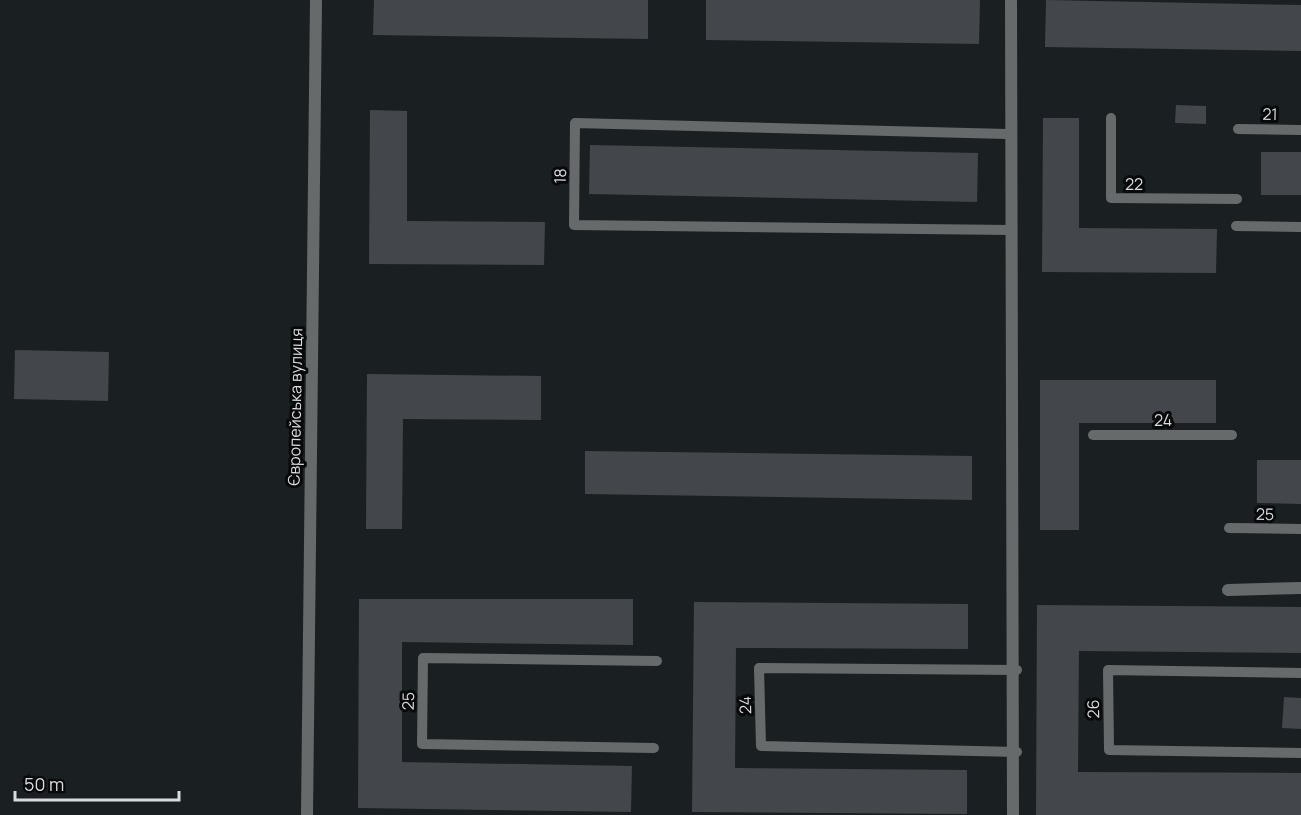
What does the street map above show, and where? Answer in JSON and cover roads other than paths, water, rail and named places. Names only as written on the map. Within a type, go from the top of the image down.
[{"type":"street","name":"Європейська вулиця","points":[[307,815],[316,0]]},
{"type":"street","points":[[1011,0],[1015,670],[1013,815]]},
{"type":"street","points":[[1228,590],[1301,588]]},
{"type":"lane","name":"22","points":[[1111,118],[1111,198],[1237,199]]},
{"type":"lane","name":"18","points":[[1007,134],[575,123],[574,225],[1011,230]]},
{"type":"lane","name":"21","points":[[1238,129],[1301,130]]},
{"type":"lane","points":[[1236,226],[1301,227]]},
{"type":"lane","name":"24","points":[[1093,435],[1232,435]]},
{"type":"lane","name":"25","points":[[1229,528],[1301,529]]},
{"type":"lane","name":"25","points":[[654,748],[422,744],[423,658],[657,661]]},
{"type":"lane","name":"24","points":[[1015,670],[759,668],[760,746],[1015,752]]},
{"type":"lane","name":"26","points":[[1301,673],[1108,670],[1109,750],[1301,753]]}]
